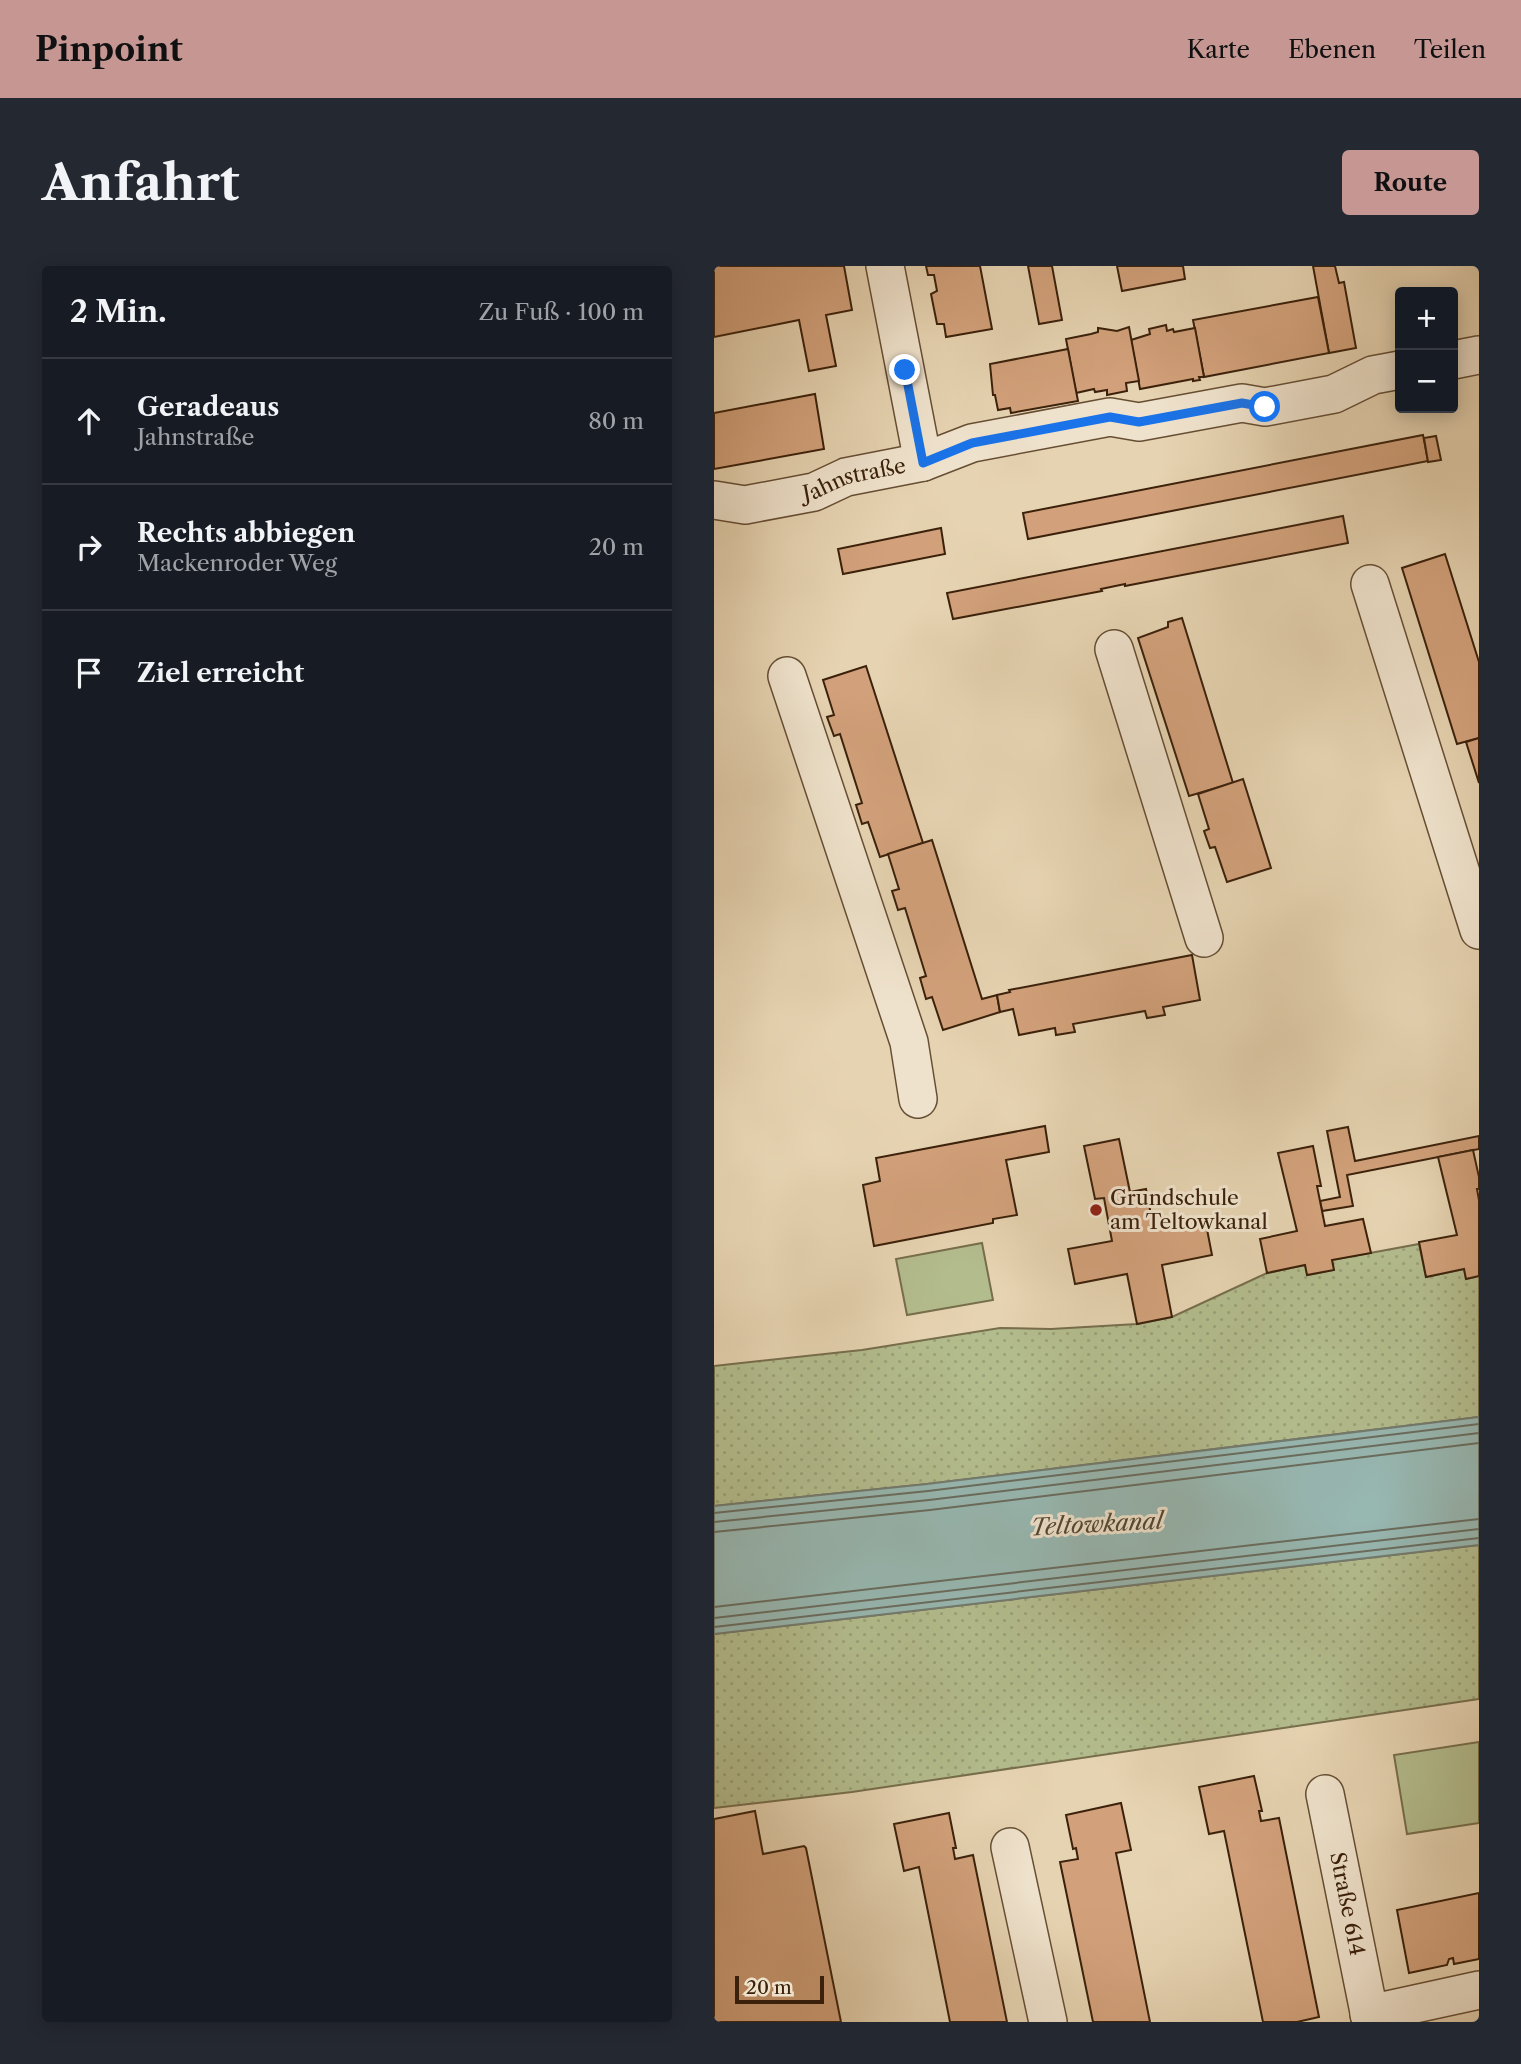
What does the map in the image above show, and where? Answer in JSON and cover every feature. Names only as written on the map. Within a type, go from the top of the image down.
[{"type":"street","points":[[886,266],[923,463]]},
{"type":"street","points":[[1458,358],[1479,355]]},
{"type":"street","name":"Jahnstraße","points":[[714,500],[746,505],[814,492],[846,477],[923,463],[972,443],[1110,417],[1139,422],[1242,403],[1265,407],[1334,394],[1373,375],[1395,371]]},
{"type":"street","points":[[1370,584],[1479,930]]},
{"type":"street","points":[[1114,649],[1204,938]]},
{"type":"street","points":[[787,676],[909,1042],[918,1099]]},
{"type":"street","name":"Straße 614","points":[[1325,1794],[1370,2018],[1479,1990]]},
{"type":"street","points":[[1010,1847],[1048,2022]]},
{"type":"green space","points":[[982,1243],[993,1300],[907,1315],[896,1259]]},
{"type":"green space","points":[[1419,1244],[1426,1277],[1464,1269],[1466,1279],[1479,1276],[1479,1417],[927,1484],[714,1506],[714,1366],[862,1350],[1000,1328],[1051,1329],[1137,1324],[1172,1317],[1267,1273],[1305,1265],[1308,1275],[1333,1270],[1332,1260]]},
{"type":"green space","points":[[1479,1545],[1479,1699],[852,1792],[714,1808],[714,1634]]},
{"type":"green space","points":[[1479,1742],[1479,1823],[1407,1834],[1394,1755]]},
{"type":"water","name":"Teltowkanal","points":[[1479,1417],[1479,1545],[714,1634],[714,1506],[927,1484]]},
{"type":"building","points":[[714,266],[844,266],[852,310],[826,315],[836,366],[809,371],[799,320],[714,337]]},
{"type":"building","points":[[926,266],[980,266],[992,329],[946,337],[944,324],[937,324],[931,294],[937,291],[934,275],[928,275]]},
{"type":"building","points":[[1028,266],[1052,266],[1062,320],[1039,324]]},
{"type":"building","points":[[1117,266],[1183,266],[1185,279],[1122,291]]},
{"type":"building","points":[[1313,266],[1335,266],[1339,283],[1344,282],[1356,348],[1329,353]]},
{"type":"building","points":[[1318,297],[1329,353],[1204,377],[1193,320]]},
{"type":"building","points":[[1166,325],[1167,331],[1173,329],[1174,332],[1195,328],[1204,377],[1199,377],[1200,380],[1140,389],[1131,340],[1150,334],[1149,329]]},
{"type":"building","points":[[1129,327],[1139,381],[1126,383],[1127,391],[1107,395],[1107,390],[1095,392],[1094,389],[1076,393],[1066,339],[1098,332],[1098,328],[1117,331]]},
{"type":"building","points":[[1068,349],[1078,401],[1011,413],[1010,408],[998,410],[993,395],[990,364]]},
{"type":"building","points":[[815,394],[824,449],[714,469],[714,413]]},
{"type":"building","points":[[1423,435],[1428,461],[1028,539],[1023,513]]},
{"type":"building","points":[[1436,436],[1441,460],[1428,462],[1424,438]]},
{"type":"building","points":[[1343,516],[1348,543],[1125,584],[1101,589],[1102,591],[953,619],[947,593]]},
{"type":"building","points":[[941,528],[945,554],[843,574],[838,549]]},
{"type":"building","points":[[1445,554],[1479,662],[1479,738],[1457,744],[1402,568]]},
{"type":"building","points":[[1182,618],[1233,783],[1189,796],[1138,638],[1168,627],[1168,622]]},
{"type":"building","points":[[866,666],[923,843],[880,857],[868,822],[862,824],[856,805],[862,803],[840,734],[834,736],[827,717],[834,715],[823,680]]},
{"type":"building","points":[[1479,738],[1479,783],[1466,742]]},
{"type":"building","points":[[1243,779],[1271,868],[1227,882],[1215,847],[1210,848],[1204,831],[1209,829],[1198,794]]},
{"type":"building","points":[[932,840],[982,999],[997,995],[1000,1012],[943,1030],[932,997],[926,999],[920,978],[926,976],[905,908],[898,910],[892,891],[899,889],[888,854]]},
{"type":"building","points":[[1192,955],[1200,1000],[1163,1007],[1165,1015],[1147,1018],[1145,1011],[1073,1024],[1075,1032],[1056,1035],[1055,1028],[1019,1035],[1013,1009],[1000,1012],[997,995],[1010,992],[1009,990]]},
{"type":"building","points":[[1045,1126],[1049,1152],[1006,1160],[1017,1215],[993,1219],[993,1223],[874,1246],[863,1185],[880,1181],[876,1158]]},
{"type":"building","points":[[1348,1127],[1355,1161],[1479,1136],[1479,1149],[1347,1175],[1353,1206],[1322,1211],[1320,1201],[1340,1197],[1327,1131]]},
{"type":"building","points":[[1119,1139],[1130,1192],[1146,1189],[1153,1225],[1150,1230],[1205,1219],[1212,1255],[1162,1265],[1172,1317],[1137,1324],[1127,1274],[1075,1284],[1068,1249],[1112,1241],[1104,1198],[1095,1199],[1084,1146]]},
{"type":"building","points":[[1313,1146],[1325,1226],[1363,1219],[1371,1253],[1332,1260],[1334,1270],[1307,1275],[1305,1265],[1267,1273],[1260,1239],[1297,1231],[1278,1153]]},
{"type":"building","points":[[1473,1150],[1479,1177],[1479,1276],[1466,1279],[1464,1269],[1426,1277],[1419,1242],[1457,1235],[1438,1157]]},
{"type":"building","points":[[1254,1776],[1262,1811],[1259,1811],[1261,1821],[1279,1818],[1319,2017],[1297,2022],[1263,2022],[1224,1831],[1209,1834],[1199,1787]]},
{"type":"building","points":[[1121,1803],[1131,1850],[1116,1853],[1150,2022],[1093,2022],[1060,1862],[1078,1859],[1076,1848],[1073,1849],[1066,1815]]},
{"type":"building","points":[[755,1811],[763,1854],[804,1846],[806,1848],[841,2022],[714,2022],[714,1819]]},
{"type":"building","points":[[949,1813],[956,1848],[953,1848],[955,1859],[973,1855],[1007,2022],[950,2022],[919,1867],[904,1871],[894,1824]]},
{"type":"building","points":[[1479,1893],[1479,1959],[1454,1964],[1453,1958],[1449,1959],[1447,1965],[1409,1973],[1397,1910]]},
{"type":"place","name":"Grundschule am Teltowkanal","points":[[1096,1210]]},
{"type":"route","points":[[905,370],[923,463],[972,443],[1110,417],[1139,422],[1242,403],[1265,407]]}]
